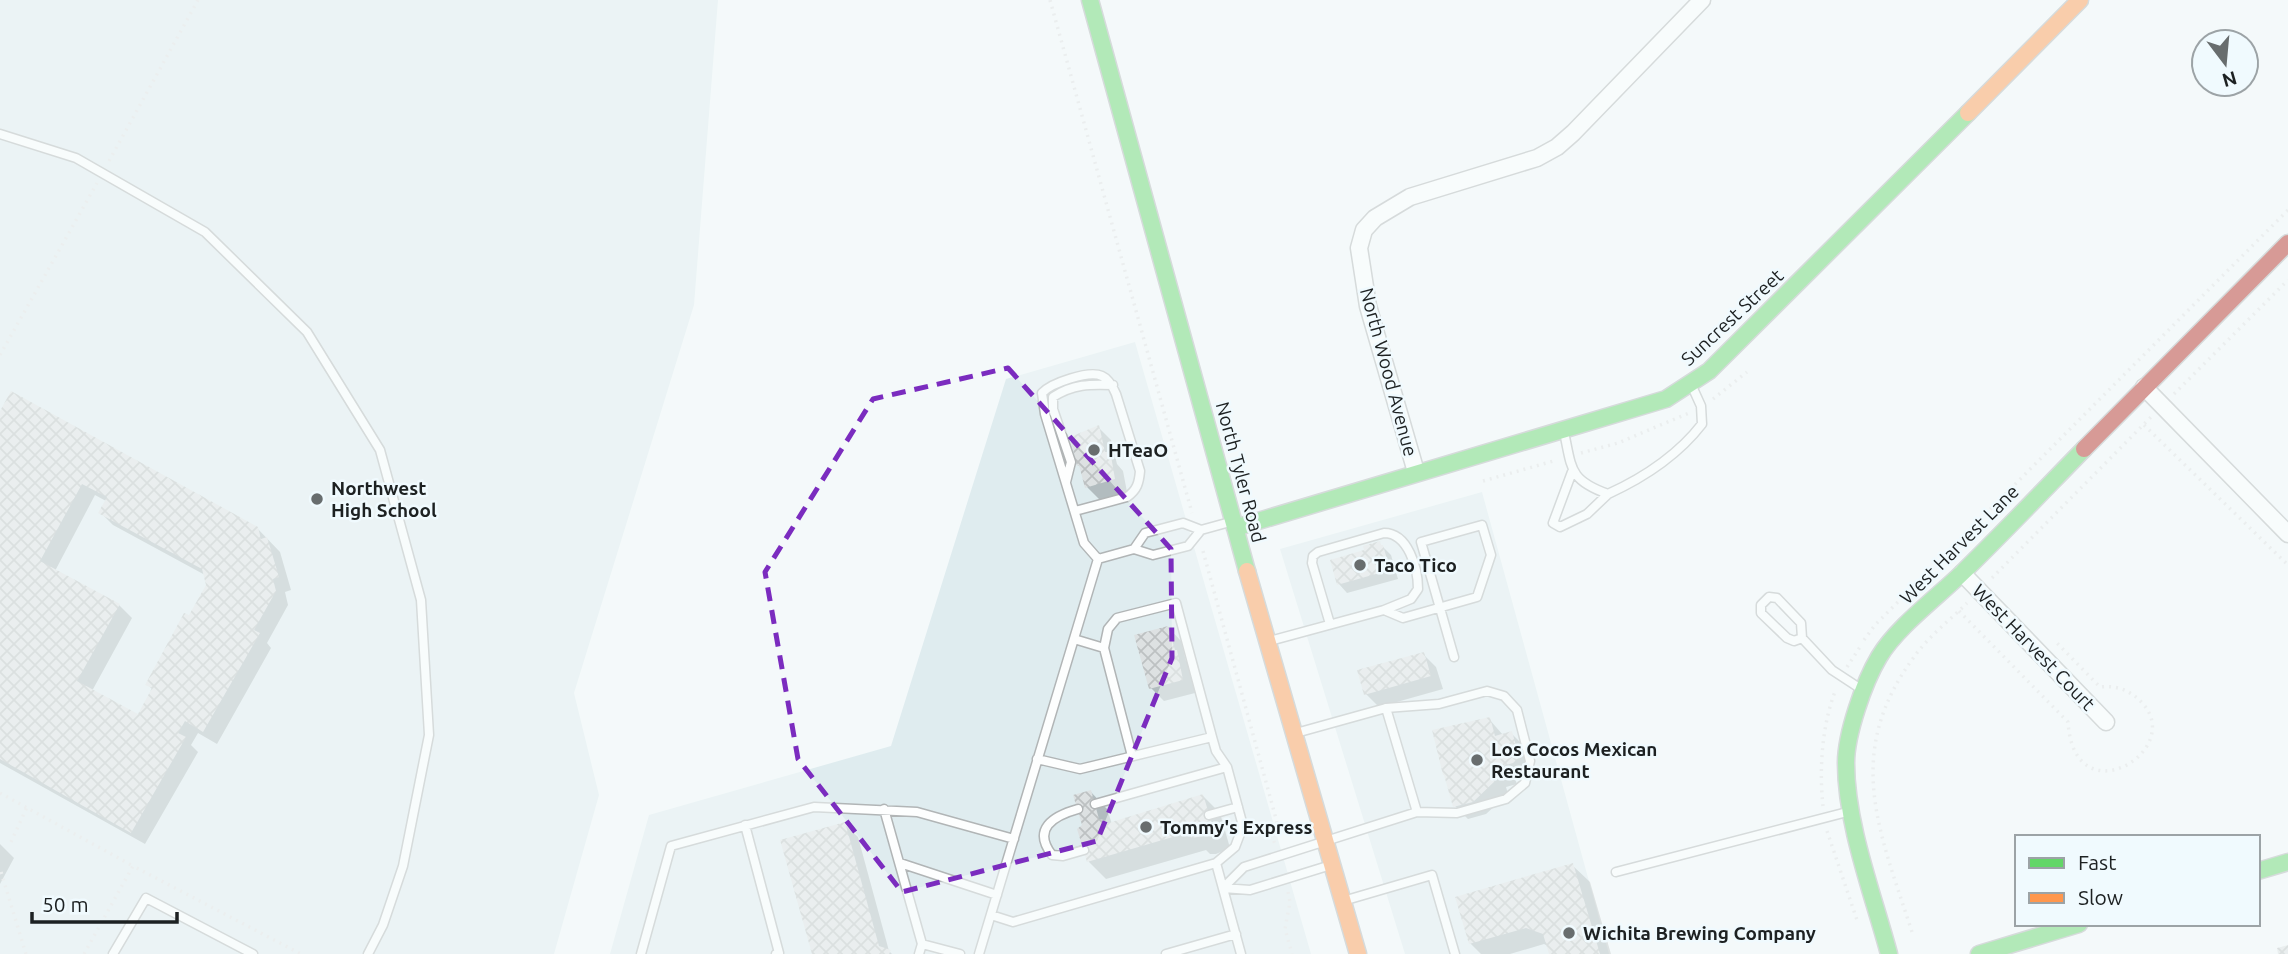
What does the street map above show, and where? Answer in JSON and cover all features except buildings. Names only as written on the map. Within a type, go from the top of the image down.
[{"type":"street","name":"North Tyler Road","points":[[1090,0],[1267,642],[1358,954]]},
{"type":"street","name":"North Wood Avenue","points":[[1416,472],[1368,306],[1359,248],[1364,230],[1375,218],[1410,197],[1537,158],[1557,147],[1702,0]]},
{"type":"street","name":"Suncrest Street","points":[[1234,524],[1666,399],[1691,384],[1709,371],[1810,272],[2080,0]]},
{"type":"street","name":"West Harvest Lane","points":[[1889,954],[1851,811],[1846,760],[1852,721],[1886,648],[2288,243]]},
{"type":"street","points":[[2144,387],[2288,534]]},
{"type":"street","name":"West Harvest Court","points":[[1962,573],[2106,722]]},
{"type":"street","points":[[2260,870],[2288,862]]},
{"type":"street","points":[[1979,954],[2072,926]]},
{"type":"lane","points":[[0,134],[76,158],[205,232],[307,332],[380,450],[421,600],[429,735],[403,866],[383,925],[368,954]]},
{"type":"lane","points":[[1075,511],[1128,497],[1139,482],[1140,471],[1113,385],[1103,376],[1091,373],[1049,385],[1042,393],[1045,414],[1084,543],[1098,559]]},
{"type":"lane","points":[[1564,430],[1572,472],[1553,523],[1560,527],[1587,514],[1608,494],[1632,484],[1687,444],[1702,424],[1701,406],[1691,384]]},
{"type":"lane","points":[[1572,472],[1588,487],[1608,494]]},
{"type":"lane","points":[[1134,549],[1145,533],[1183,523],[1198,530],[1234,524]]},
{"type":"lane","points":[[1384,610],[1404,618],[1439,607],[1477,597],[1491,555],[1482,526],[1421,542],[1439,607],[1454,657]]},
{"type":"lane","points":[[1098,559],[1134,549],[1153,555],[1188,546],[1198,530]]},
{"type":"lane","points":[[1267,642],[1384,610],[1410,599],[1418,589],[1407,546],[1398,535],[1384,533],[1313,556],[1312,562],[1330,624]]},
{"type":"lane","points":[[979,954],[1098,559]]},
{"type":"lane","points":[[1801,638],[1794,641],[1787,638],[1760,612],[1761,606],[1769,597],[1777,598],[1801,623],[1801,638],[1832,670],[1864,691]]},
{"type":"lane","points":[[990,915],[1013,922],[1216,863],[1235,846],[1243,827],[1227,767],[1216,751],[1177,603],[1117,618],[1108,629],[1104,648],[1132,756]]},
{"type":"lane","points":[[1074,639],[1104,648]]},
{"type":"lane","points":[[1223,888],[1244,867],[1325,840],[1417,812],[1457,813],[1506,799],[1525,783],[1530,761],[1517,710],[1504,696],[1487,691],[1439,704],[1386,708],[1293,734]]},
{"type":"lane","points":[[1386,708],[1417,812]]},
{"type":"lane","points":[[1037,759],[1080,769],[1212,737]]},
{"type":"lane","points":[[1095,804],[1227,767]]},
{"type":"lane","points":[[640,954],[671,846],[814,807],[917,812],[1014,839]]},
{"type":"lane","points":[[1209,815],[1238,807]]},
{"type":"lane","points":[[884,809],[922,944],[919,954]]},
{"type":"lane","points":[[1077,809],[1061,814],[1051,821],[1044,830],[1044,844],[1052,855],[1063,856],[1084,850]]},
{"type":"lane","points":[[1616,872],[1851,811]]},
{"type":"lane","points":[[745,825],[779,953],[776,954]]},
{"type":"lane","points":[[900,863],[997,895]]},
{"type":"lane","points":[[1216,863],[1241,954]]},
{"type":"lane","points":[[1223,888],[1250,890],[1333,865]]},
{"type":"lane","points":[[1343,901],[1432,875],[1455,954]]},
{"type":"lane","points":[[113,954],[146,898],[253,954]]},
{"type":"lane","points":[[1166,954],[1236,934]]},
{"type":"lane","points":[[922,944],[960,954]]},
{"type":"path","points":[[1050,0],[1278,826],[1273,839],[1278,856]]},
{"type":"path","points":[[1912,932],[1877,818],[1871,772],[1878,727],[1894,685],[1916,654],[2288,280]]},
{"type":"path","points":[[1483,481],[1618,443],[1681,418],[1719,395],[1747,372]]},
{"type":"path","points":[[2144,425],[2288,565]]},
{"type":"path","points":[[0,793],[133,866]]},
{"type":"path","points":[[10,842],[27,807]]},
{"type":"path","points":[[1,872],[26,954]]},
{"type":"path","points":[[1284,880],[1290,902],[1285,929],[1292,954]]},
{"type":"highlighted area","points":[[1008,368],[1171,549],[1172,658],[1097,841],[902,892],[798,759],[765,572],[873,399]]},
{"type":"shaded area","name":"Northwest High School","points":[[0,0],[718,0],[694,305],[574,693],[599,795],[554,954],[0,954]]},
{"type":"shaded area","points":[[1135,342],[1311,954],[610,954],[649,815],[891,746],[1006,379]]},
{"type":"shaded area","points":[[1482,492],[1609,954],[1405,954],[1280,549]]},
{"type":"traffic: fast","points":[[1090,0],[1247,571]]},
{"type":"traffic: fast","points":[[1235,528],[1666,399],[1709,371],[1968,113]]},
{"type":"traffic: fast","points":[[1889,954],[1861,859],[1847,787],[1847,751],[1852,723],[1862,694],[1879,657],[1895,635],[1977,559],[2084,449]]},
{"type":"traffic: fast","points":[[2260,870],[2288,862]]},
{"type":"traffic: fast","points":[[1979,954],[2072,926]]},
{"type":"traffic: slow","points":[[1968,113],[2080,0]]},
{"type":"traffic: slow","points":[[1247,571],[1358,954]]},
{"type":"traffic: jam","points":[[2084,449],[2288,243]]},
{"type":"place","name":"HTeaO","points":[[1094,450]]},
{"type":"place","name":"Northwest High School","points":[[317,499]]},
{"type":"place","name":"Taco Tico","points":[[1360,565]]},
{"type":"place","name":"Los Cocos Mexican Restaurant","points":[[1477,760]]},
{"type":"place","name":"Tommy's Express","points":[[1146,827]]},
{"type":"place","name":"Wichita Brewing Company","points":[[1569,933]]}]
